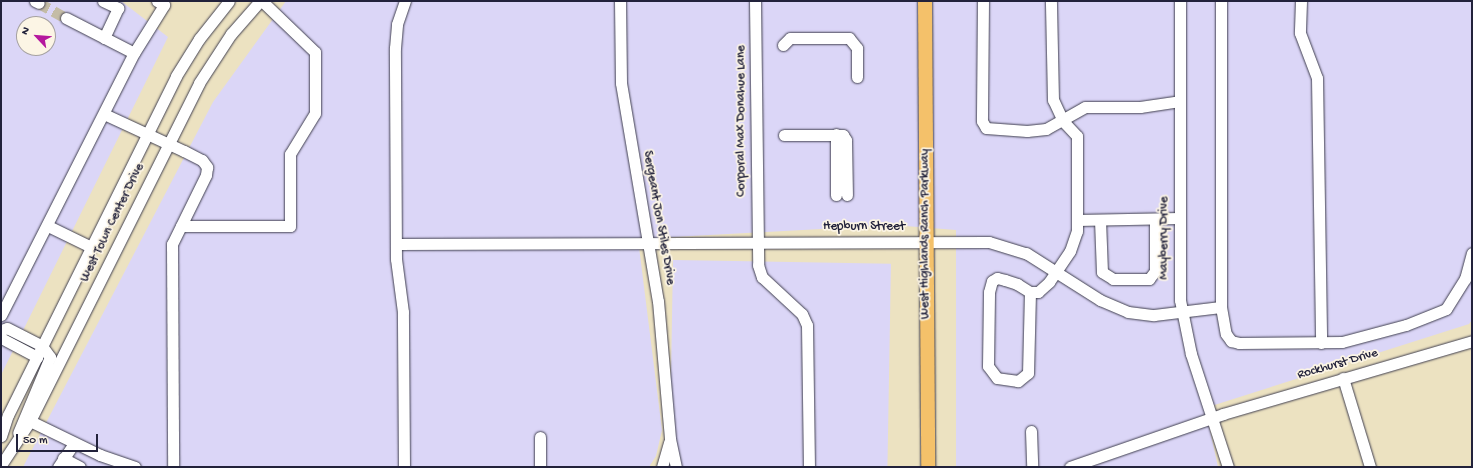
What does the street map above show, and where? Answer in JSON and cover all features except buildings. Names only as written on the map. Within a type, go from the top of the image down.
[{"type":"main road","name":"West Highlands Ranch Parkway","points":[[925,1],[928,467]]},
{"type":"street","points":[[103,1],[118,8],[104,38]]},
{"type":"street","name":"West Town Center Drive","points":[[1,436],[42,346],[189,53],[229,1]]},
{"type":"street","points":[[181,226],[290,226],[290,154],[315,113],[315,52],[261,1]]},
{"type":"street","name":"West Town Center Drive","points":[[1,465],[30,421],[168,143],[208,67],[231,34],[261,1]]},
{"type":"street","points":[[404,467],[403,312],[396,244],[395,40],[405,1]]},
{"type":"street","name":"Sergeant Jon Stiles Drive","points":[[620,1],[621,83],[659,313],[670,439],[676,467]]},
{"type":"street","name":"Corporal Max Donahue Lane","points":[[755,1],[757,242],[760,274],[802,314],[807,325],[809,467]]},
{"type":"street","points":[[982,1],[983,125],[991,130],[1027,131],[1046,129],[1063,121],[1073,111],[1085,106],[1140,107],[1180,101]]},
{"type":"street","points":[[1030,292],[1028,373],[1018,381],[997,378],[988,366],[990,284],[997,278],[1017,284],[1030,292],[1041,289],[1056,271],[1073,244],[1077,220],[1077,136],[1063,121],[1052,100],[1052,1]]},
{"type":"street","name":"Mayberry Drive","points":[[1180,1],[1179,218],[1181,312],[1192,360],[1228,467]]},
{"type":"street","points":[[1221,1],[1221,307],[1226,334],[1232,341],[1239,343],[1321,343],[1349,340],[1406,325],[1446,309],[1465,279],[1472,253]]},
{"type":"street","points":[[1301,1],[1300,33],[1317,78],[1321,343]]},
{"type":"street","points":[[1,315],[48,226],[134,54],[163,2]]},
{"type":"street","points":[[66,18],[134,54]]},
{"type":"street","points":[[783,45],[790,38],[849,38],[857,48],[857,77]]},
{"type":"street","points":[[104,114],[148,133],[202,160],[208,167],[206,176],[172,244],[173,467]]},
{"type":"street","points":[[784,135],[843,135],[846,140],[841,195]]},
{"type":"street","points":[[1077,220],[1179,218]]},
{"type":"street","points":[[1100,220],[1102,272],[1113,279],[1149,279],[1153,275],[1155,219]]},
{"type":"street","points":[[48,226],[91,247]]},
{"type":"street","name":"Hepburn Street","points":[[396,244],[977,240],[1003,244],[1026,252],[1097,298],[1120,310],[1145,315],[1221,307]]},
{"type":"street","points":[[1,330],[7,328],[42,346],[50,357],[49,363],[26,410],[12,450]]},
{"type":"street","points":[[1,338],[37,357]]},
{"type":"street","name":"Rockhurst Drive","points":[[1070,467],[1212,418],[1472,341]]},
{"type":"street","points":[[1343,378],[1370,467]]},
{"type":"street","points":[[30,421],[74,444],[132,466]]},
{"type":"street","points":[[1031,431],[1032,467]]},
{"type":"street","points":[[540,437],[540,467]]},
{"type":"street","name":"Sergeant Jon Stiles Drive","points":[[662,467],[670,439]]},
{"type":"street","points":[[74,444],[60,463],[80,467]]},
{"type":"shaded area","points":[[1,1],[121,1],[168,37],[1,375]]},
{"type":"shaded area","points":[[286,1],[1472,1],[1472,320],[1469,324],[1205,408],[1218,467],[956,467],[956,230],[893,225],[638,239],[662,430],[656,456],[649,467],[23,467],[213,102]]},
{"type":"shaded area","points":[[673,260],[891,264],[887,467],[669,467]]},
{"type":"tunnel","points":[[39,3],[66,18]]}]
